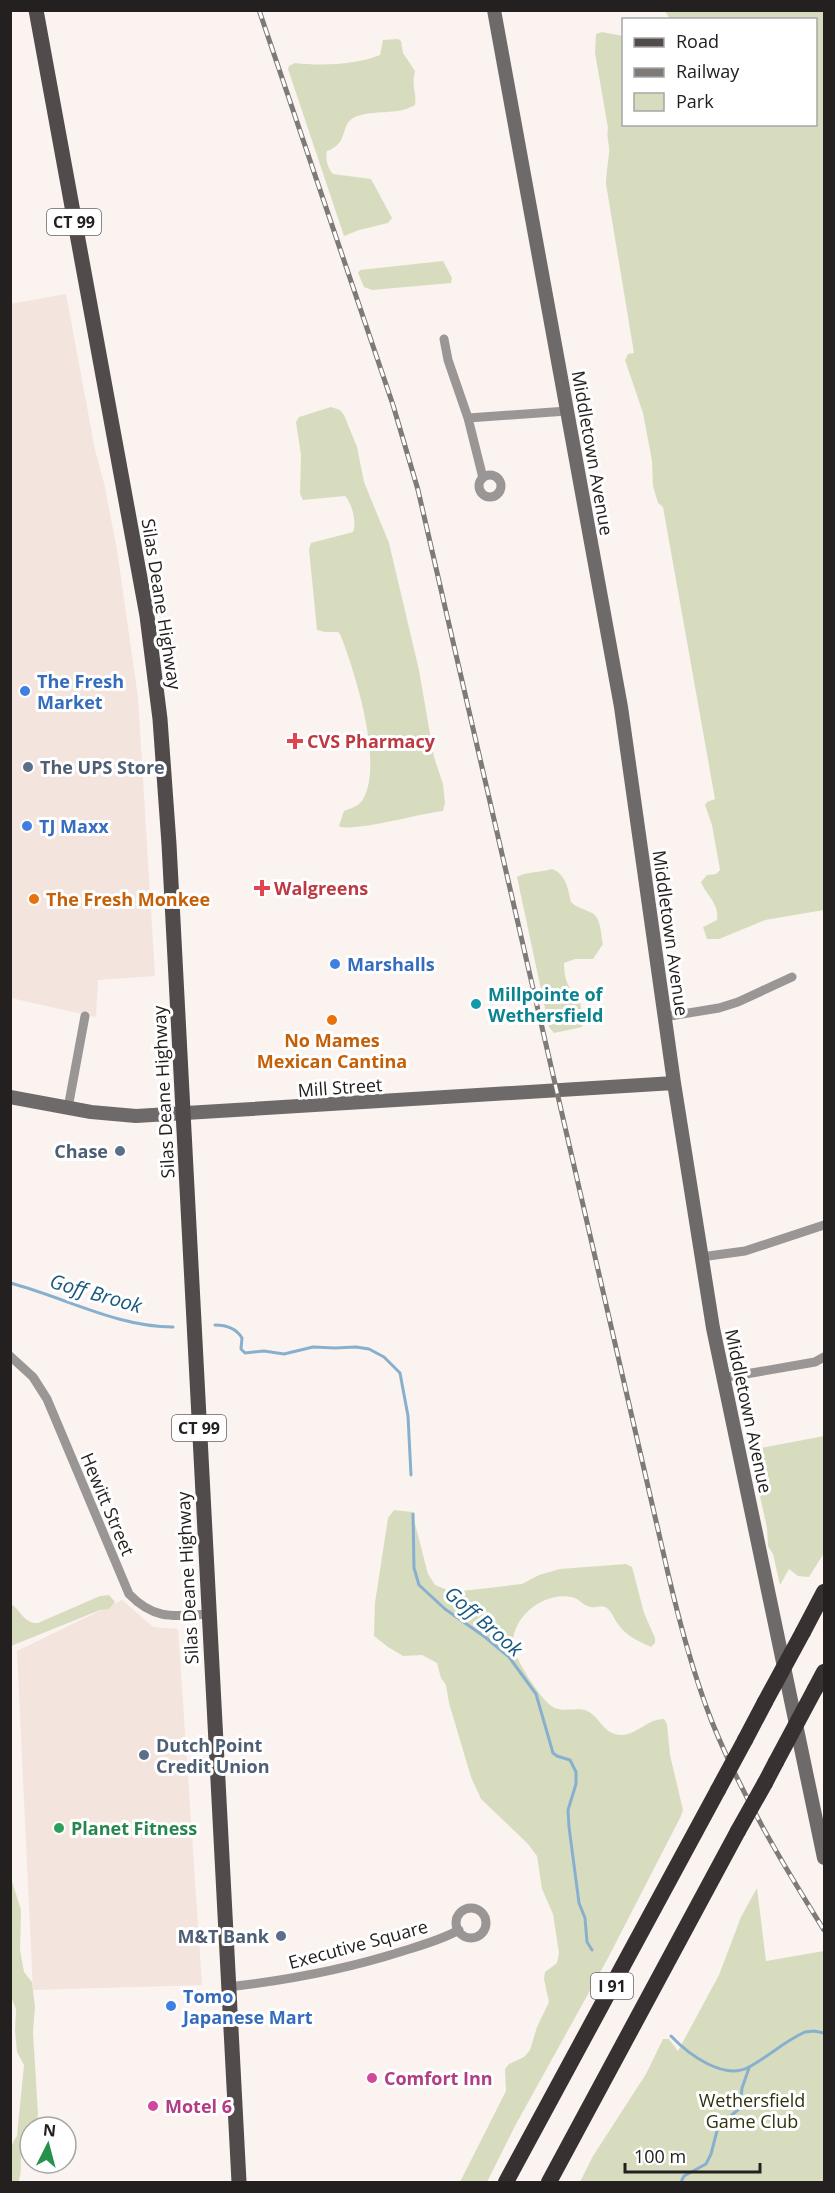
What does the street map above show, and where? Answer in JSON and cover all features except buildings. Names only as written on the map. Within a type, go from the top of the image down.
[{"type":"highway","name":"I 91","points":[[506,2182],[825,1592]]},
{"type":"highway","name":"I 91","points":[[553,2178],[825,1672]]},
{"type":"main road","name":"Silas Deane Highway","points":[[36,10],[147,616],[165,780],[239,2182]]},
{"type":"street","name":"Middletown Avenue","points":[[494,10],[621,707],[664,1017],[701,1257],[723,1378],[825,1858]]},
{"type":"street","points":[[444,339],[448,360],[468,418],[483,478]]},
{"type":"street","points":[[468,418],[567,411]]},
{"type":"street","points":[[664,1017],[718,1008],[738,1002],[792,977]]},
{"type":"street","points":[[68,1108],[85,1016]]},
{"type":"street","name":"Mill Street","points":[[10,1097],[115,1115],[183,1114],[674,1083]]},
{"type":"street","points":[[701,1257],[745,1251],[825,1225]]},
{"type":"street","name":"Hewitt Street","points":[[10,1356],[33,1377],[47,1399],[129,1594],[144,1607],[160,1615],[209,1614]]},
{"type":"street","points":[[723,1378],[815,1362],[825,1358]]},
{"type":"street","name":"Executive Square","points":[[228,1987],[289,1980],[333,1971],[383,1958],[448,1936],[459,1930]]},
{"type":"shaded area","points":[[66,294],[95,450],[117,550],[138,698],[155,976],[98,980],[96,1017],[11,998],[11,304]]},
{"type":"shaded area","points":[[122,1600],[153,1627],[178,1629],[202,1985],[33,1990],[17,1651]]},
{"type":"green space","points":[[665,11],[824,11],[824,910],[765,920],[719,939],[707,939],[703,927],[717,920],[717,914],[701,882],[707,875],[716,874],[720,870],[712,825],[705,805],[715,799],[663,507],[658,503],[653,486],[652,461],[643,413],[625,360],[628,354],[634,353],[606,184],[608,128],[595,53],[596,34],[602,32],[622,36],[622,126],[817,126],[817,18],[669,18]]},
{"type":"green space","points":[[398,39],[401,41],[403,53],[415,71],[415,105],[401,110],[355,117],[347,124],[339,143],[326,154],[327,164],[333,174],[371,179],[392,218],[388,223],[344,236],[288,69],[295,63],[338,64],[360,61],[380,55],[383,40]]},
{"type":"green space","points":[[443,261],[452,278],[451,283],[372,290],[364,287],[358,273],[360,270]]},
{"type":"green space","points":[[331,407],[340,410],[344,415],[357,447],[364,482],[389,543],[419,670],[434,757],[443,784],[445,803],[443,811],[357,827],[339,826],[344,811],[360,803],[367,788],[370,768],[365,720],[360,694],[340,634],[317,630],[309,549],[311,543],[353,532],[354,518],[350,503],[345,496],[303,500],[300,494],[301,455],[296,422],[299,417]]},
{"type":"green space","points":[[552,869],[563,878],[571,902],[595,915],[603,944],[593,959],[575,959],[564,963],[568,985],[580,1000],[582,1027],[554,1033],[549,1027],[517,877]]},
{"type":"green space","points":[[824,1436],[824,1553],[809,1577],[798,1576],[789,1569],[780,1585],[773,1554],[768,1546],[767,1528],[750,1450]]},
{"type":"green space","points":[[394,1510],[412,1512],[428,1574],[435,1585],[453,1592],[522,1584],[539,1575],[560,1569],[626,1564],[632,1567],[644,1613],[655,1638],[655,1643],[651,1647],[625,1632],[606,1608],[588,1606],[574,1598],[561,1596],[541,1602],[524,1615],[514,1633],[514,1649],[533,1685],[555,1708],[585,1710],[611,1733],[622,1735],[664,1719],[667,1724],[670,1755],[683,1810],[608,1958],[515,2126],[487,2182],[460,2182],[506,2091],[505,2069],[509,2064],[524,2057],[530,2050],[537,2027],[549,2002],[544,1979],[545,1972],[557,1963],[559,1953],[553,1914],[542,1889],[537,1856],[528,1844],[481,1799],[471,1777],[449,1703],[446,1685],[441,1678],[437,1663],[422,1655],[403,1656],[374,1636],[375,1603],[388,1518]]},
{"type":"green space","points":[[109,1595],[115,1602],[109,1609],[100,1610],[11,1646],[11,1604],[26,1619],[38,1623],[100,1596]]},
{"type":"green space","points":[[10,1875],[21,1910],[20,1950],[24,1972],[32,1982],[35,2007],[33,2032],[38,2115],[19,2115],[24,2065],[17,2052],[16,2009],[11,1997]]},
{"type":"green space","name":"Wethersfield Game Club","points":[[757,1888],[766,1961],[824,1951],[824,2182],[580,2182],[593,2156],[646,2074],[663,2039],[669,2039],[678,2051],[719,1975],[741,1917]]},
{"type":"green space","points":[[18,2126],[18,2175],[20,2175],[18,2182],[11,2182],[10,2158]]},
{"type":"waterway","name":"Goff Brook","points":[[10,1283],[111,1317],[152,1326],[173,1327]]},
{"type":"waterway","name":"Goff Brook","points":[[215,1325],[234,1329],[242,1338],[241,1349],[245,1353],[264,1351],[284,1354],[313,1347],[356,1347],[369,1349],[384,1357],[400,1373],[408,1416],[411,1475]]},
{"type":"waterway","name":"Goff Brook","points":[[413,1514],[414,1568],[419,1585],[445,1609],[509,1657],[536,1694],[553,1753],[570,1760],[576,1772],[576,1784],[568,1810],[569,1827],[579,1903],[585,1918],[587,1942],[592,1950]]},
{"type":"waterway","name":"Goff Brook","points":[[671,2036],[707,2064],[729,2071],[749,2067],[805,2032],[824,2033]]},
{"type":"waterway","points":[[681,2182],[684,2176],[706,2164],[718,2127],[740,2108],[742,2088],[749,2068]]},
{"type":"railway","points":[[259,10],[393,405],[418,490],[667,1569],[690,1658],[712,1722],[736,1776],[778,1854],[824,1930]]},
{"type":"place","name":"The Fresh Market","points":[[25,691]]},
{"type":"place","name":"CVS Pharmacy","points":[[295,741]]},
{"type":"place","name":"The UPS Store","points":[[28,767]]},
{"type":"place","name":"TJ Maxx","points":[[27,826]]},
{"type":"place","name":"Walgreens","points":[[262,888]]},
{"type":"place","name":"The Fresh Monkee","points":[[34,899]]},
{"type":"place","name":"Marshalls","points":[[335,964]]},
{"type":"place","name":"Millpointe of Wethersfield","points":[[476,1004]]},
{"type":"place","name":"No Mames Mexican Cantina","points":[[332,1020]]},
{"type":"place","name":"Chase","points":[[120,1151]]},
{"type":"place","name":"Dutch Point Credit Union","points":[[144,1755]]},
{"type":"place","name":"Planet Fitness","points":[[59,1828]]},
{"type":"place","name":"M&T Bank","points":[[281,1936]]},
{"type":"place","name":"Tomo Japanese Mart","points":[[171,2006]]},
{"type":"place","name":"Comfort Inn","points":[[372,2078]]},
{"type":"place","name":"Motel 6","points":[[153,2106]]}]
